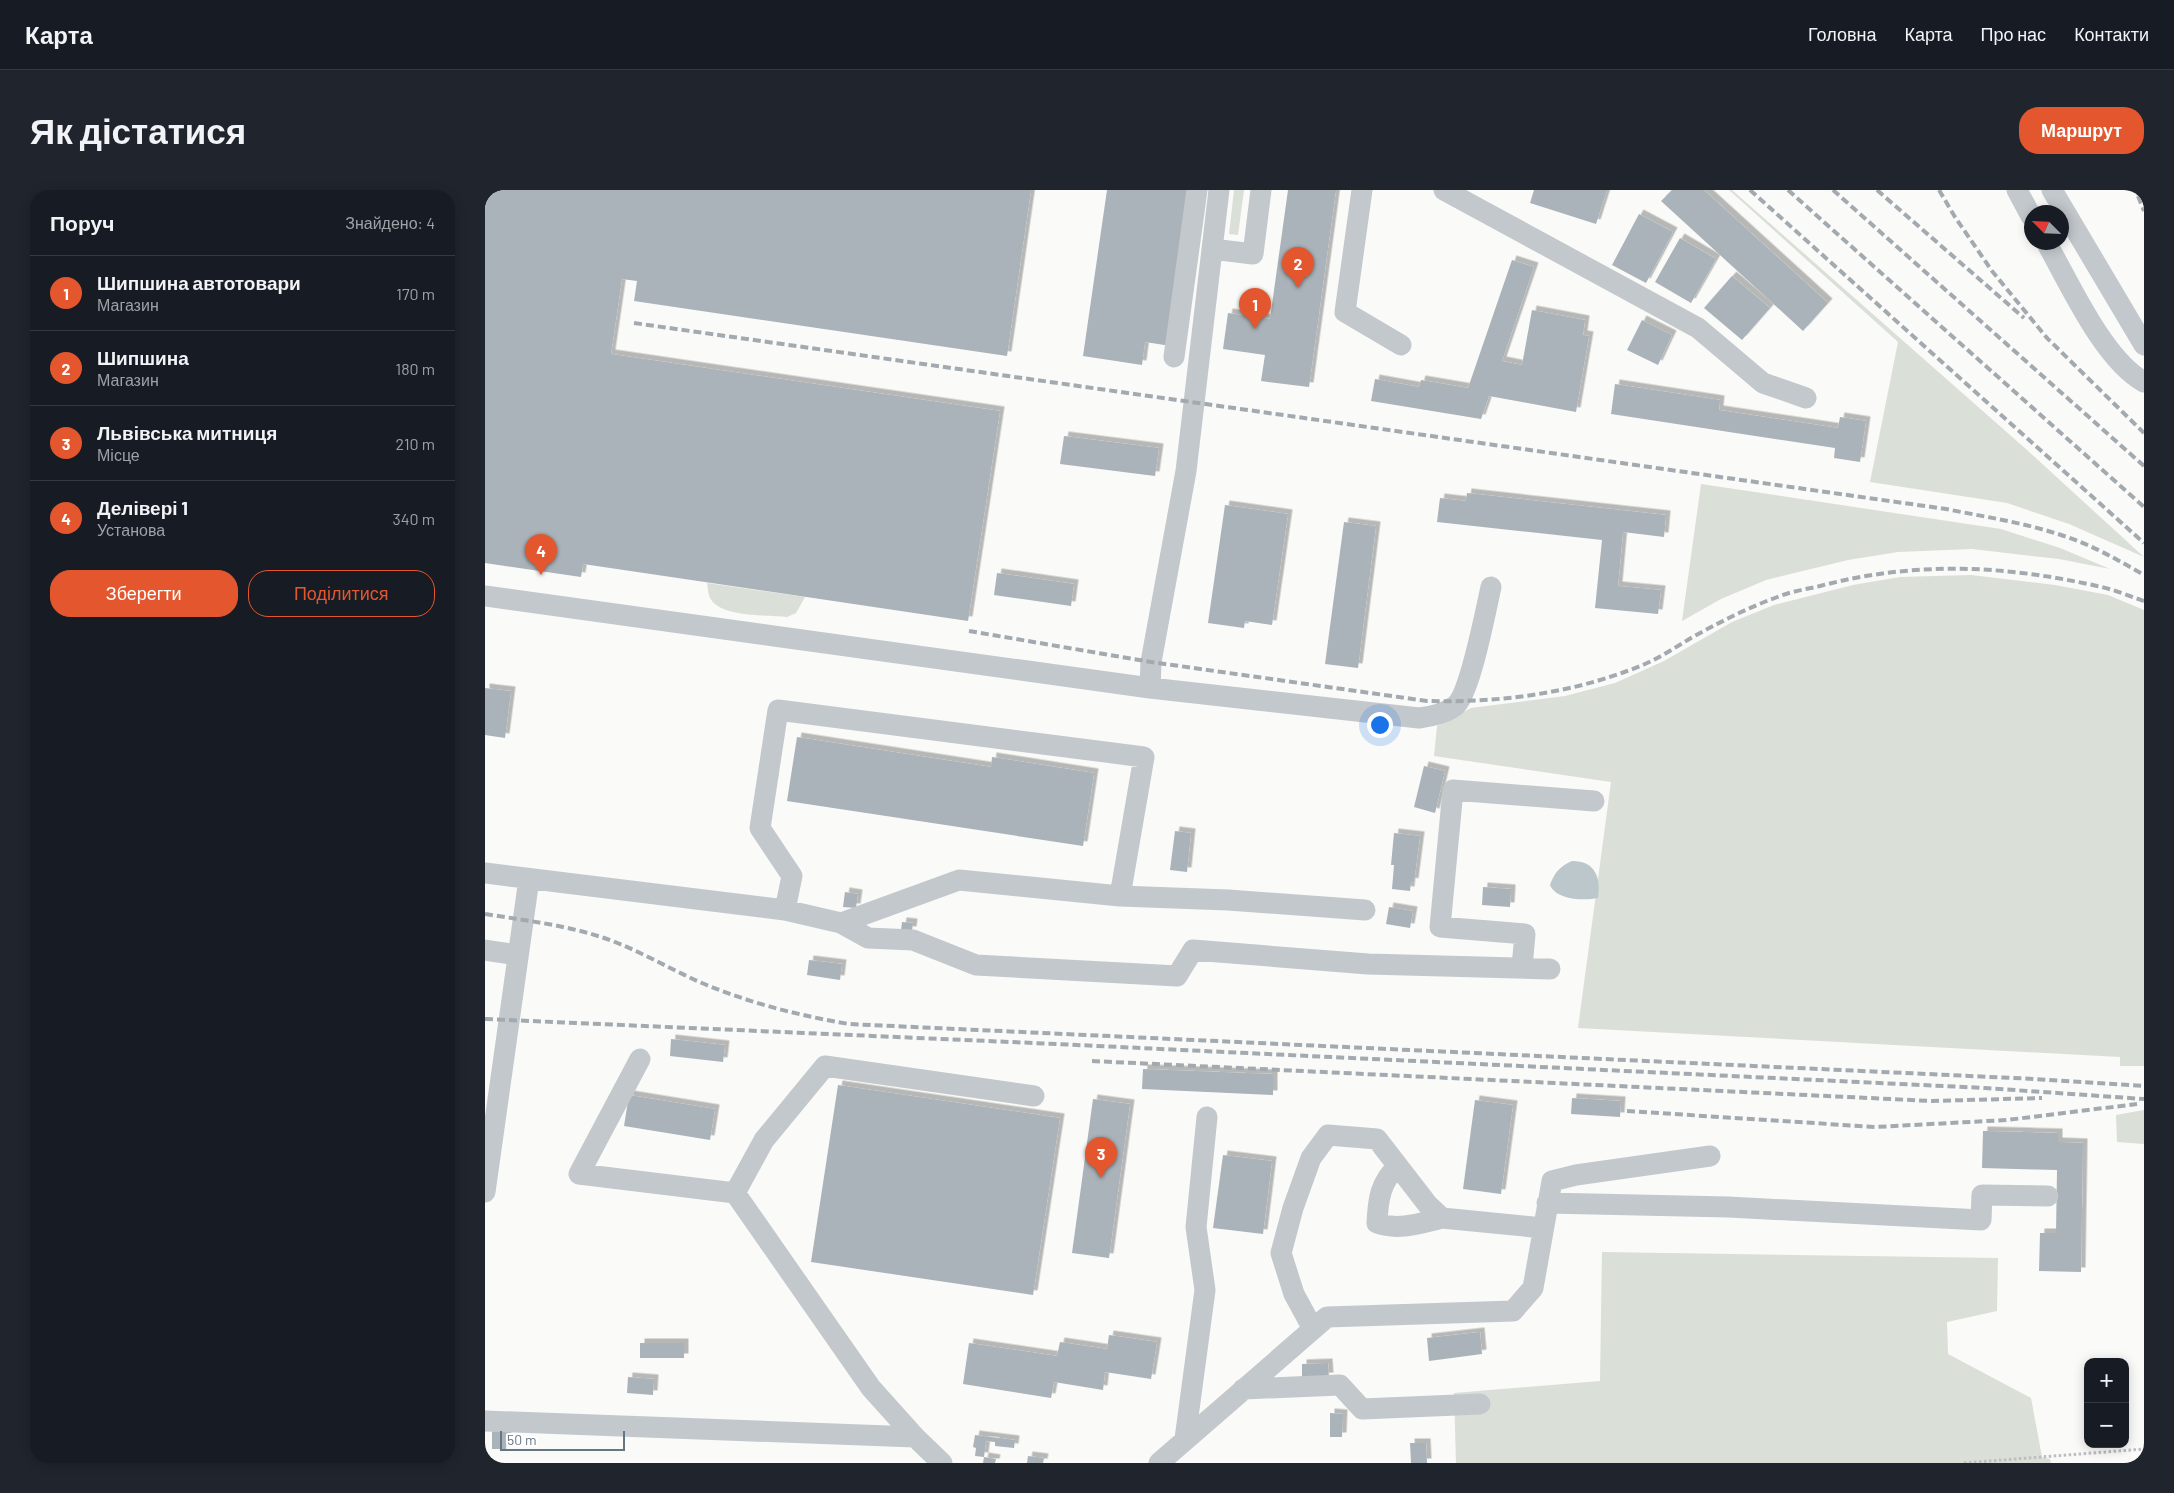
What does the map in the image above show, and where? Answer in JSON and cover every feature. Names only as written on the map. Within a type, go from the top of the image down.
[{"type":"lane","points":[[1174,357],[1197,190]]},
{"type":"lane","points":[[1150,688],[1151,662],[1186,471],[1219,190]]},
{"type":"lane","points":[[1212,249],[1253,254],[1261,190]]},
{"type":"lane","points":[[1362,190],[1345,312],[1401,344]]},
{"type":"lane","points":[[1444,190],[1698,328],[1763,383],[1806,398]]},
{"type":"lane","points":[[2017,190],[2025,205]]},
{"type":"lane","points":[[2052,190],[2144,345]]},
{"type":"lane","points":[[2051,250],[2102,342],[2121,364],[2144,382]]},
{"type":"lane","points":[[485,596],[1150,688],[1419,718],[1440,715],[1459,702],[1477,652],[1491,587]]},
{"type":"lane","points":[[785,910],[792,876],[760,828],[778,710],[1144,757],[1121,896]]},
{"type":"lane","points":[[1522,967],[1525,934],[1440,927],[1453,790],[1594,801]]},
{"type":"lane","points":[[485,873],[785,910],[841,923],[868,938],[913,940],[977,965],[986,966],[1177,976],[1193,950],[1369,964],[1550,969]]},
{"type":"lane","points":[[485,1192],[493,1064],[510,1019],[517,955],[529,879]]},
{"type":"lane","points":[[841,923],[959,880],[1121,896],[1228,900],[1365,910]]},
{"type":"lane","points":[[485,950],[517,955]]},
{"type":"lane","points":[[640,1059],[579,1174],[735,1193],[871,1388],[915,1436],[943,1463]]},
{"type":"lane","points":[[735,1193],[764,1140],[825,1066],[1034,1096]]},
{"type":"lane","points":[[1185,1439],[1205,1290],[1197,1227],[1207,1117]]},
{"type":"lane","points":[[1313,1329],[1294,1294],[1281,1253],[1293,1208],[1311,1158],[1327,1135],[1377,1139],[1428,1205],[1442,1218]]},
{"type":"lane","points":[[1159,1463],[1327,1317],[1513,1311],[1533,1288],[1547,1203],[1553,1181],[1576,1175],[1710,1156]]},
{"type":"lane","points":[[1398,1166],[1389,1174],[1378,1195],[1377,1223],[1387,1227],[1413,1225],[1442,1218],[1543,1228]]},
{"type":"lane","points":[[1547,1203],[1729,1207],[1981,1220],[1982,1195],[2047,1196]]},
{"type":"lane","points":[[1243,1389],[1340,1385],[1363,1409],[1480,1404]]},
{"type":"lane","points":[[485,1421],[915,1436]]},
{"type":"path","points":[[1964,1463],[2144,1449]]},
{"type":"shaded area","points":[[1234,190],[1244,190],[1238,235],[1229,234]]},
{"type":"shaded area","points":[[1729,190],[1732,190],[2027,450],[2144,557],[2069,524],[2007,503],[1870,482],[1898,342]]},
{"type":"shaded area","points":[[1701,484],[2001,529],[2060,548],[2110,569],[2059,559],[1972,549],[1898,552],[1848,560],[1766,580],[1721,599],[1682,621]]},
{"type":"shaded area","points":[[1971,575],[2055,585],[2108,595],[2144,610],[2144,1066],[2120,1066],[2120,1057],[1578,1028],[1611,782],[1434,756],[1437,726],[1471,708],[1565,696],[1615,683],[1664,661],[1732,622],[1774,605],[1853,585],[1900,577]]},
{"type":"shaded area","points":[[707,583],[805,597],[796,613],[787,617],[736,613],[718,606],[712,601]]},
{"type":"shaded area","points":[[1572,861],[1586,864],[1595,872],[1599,890],[1598,898],[1571,898],[1558,894],[1553,890],[1550,885],[1553,877],[1564,865]]},
{"type":"shaded area","points":[[2144,1110],[2144,1144],[2117,1142],[2116,1115]]},
{"type":"shaded area","points":[[1602,1252],[1998,1258],[1997,1311],[1947,1322],[1948,1354],[2031,1398],[2042,1457],[2050,1459],[2051,1463],[1456,1463],[1454,1393],[1600,1381]]},
{"type":"building","points":[[485,190],[1031,190],[1007,356],[634,301],[637,281],[622,279],[611,354],[1000,411],[968,621],[583,564],[581,577],[485,563]]},
{"type":"building","points":[[1107,190],[1193,190],[1171,346],[1145,342],[1142,365],[1083,356]]},
{"type":"building","points":[[1288,190],[1336,190],[1309,387],[1261,381],[1265,355],[1223,349],[1228,313],[1270,319]]},
{"type":"building","points":[[1534,190],[1607,190],[1596,224],[1530,203]]},
{"type":"building","points":[[1672,190],[1704,190],[1828,303],[1803,331],[1661,201]]},
{"type":"building","points":[[1639,214],[1673,232],[1646,283],[1612,265]]},
{"type":"building","points":[[1680,238],[1716,259],[1691,303],[1655,282]]},
{"type":"building","points":[[1512,260],[1534,267],[1502,361],[1522,365],[1532,310],[1585,320],[1583,335],[1589,336],[1576,412],[1489,396],[1481,419],[1371,401],[1375,379],[1419,387],[1421,380],[1468,388]]},
{"type":"building","points":[[1732,276],[1770,308],[1742,340],[1704,308]]},
{"type":"building","points":[[1642,320],[1672,335],[1658,365],[1627,350]]},
{"type":"building","points":[[1615,384],[1720,400],[1719,410],[1838,428],[1840,417],[1866,421],[1860,462],[1834,458],[1835,448],[1611,414]]},
{"type":"building","points":[[1064,436],[1159,448],[1155,476],[1060,464]]},
{"type":"building","points":[[1467,493],[1666,515],[1664,537],[1623,532],[1618,586],[1661,590],[1658,614],[1595,608],[1602,540],[1437,522],[1440,498],[1466,501]]},
{"type":"building","points":[[1225,505],[1288,514],[1272,625],[1245,621],[1244,628],[1208,623]]},
{"type":"building","points":[[1344,522],[1376,526],[1358,668],[1325,664]]},
{"type":"building","points":[[997,573],[1074,584],[1071,606],[994,595]]},
{"type":"building","points":[[485,688],[511,691],[505,738],[485,735]]},
{"type":"building","points":[[797,737],[991,767],[992,757],[1094,773],[1083,846],[787,801]]},
{"type":"building","points":[[1424,766],[1445,771],[1435,813],[1414,807]]},
{"type":"building","points":[[1175,831],[1191,833],[1187,872],[1170,870]]},
{"type":"building","points":[[1394,833],[1420,836],[1414,883],[1411,882],[1410,891],[1392,889],[1394,865],[1391,865]]},
{"type":"building","points":[[1483,887],[1511,889],[1510,907],[1482,905]]},
{"type":"building","points":[[845,892],[858,894],[856,908],[843,907]]},
{"type":"building","points":[[1389,907],[1413,911],[1410,928],[1386,924]]},
{"type":"building","points":[[902,922],[913,923],[912,931],[901,930]]},
{"type":"building","points":[[809,960],[842,964],[840,980],[807,975]]},
{"type":"building","points":[[671,1039],[725,1045],[723,1062],[670,1056]]},
{"type":"building","points":[[1143,1069],[1273,1074],[1273,1095],[1142,1089]]},
{"type":"building","points":[[838,1085],[1060,1118],[1033,1295],[811,1262]]},
{"type":"building","points":[[629,1095],[715,1109],[710,1140],[624,1126]]},
{"type":"building","points":[[1572,1098],[1621,1101],[1620,1117],[1571,1114]]},
{"type":"building","points":[[1093,1099],[1130,1104],[1109,1258],[1072,1253]]},
{"type":"building","points":[[1475,1100],[1513,1105],[1501,1194],[1463,1189]]},
{"type":"building","points":[[1983,1131],[2058,1133],[2058,1142],[2083,1143],[2081,1272],[2039,1271],[2040,1233],[2056,1233],[2057,1170],[1982,1168]]},
{"type":"building","points":[[1223,1155],[1272,1161],[1263,1234],[1213,1228]]},
{"type":"building","points":[[1480,1332],[1482,1354],[1429,1361],[1427,1338]]},
{"type":"building","points":[[1109,1335],[1157,1342],[1151,1379],[1105,1372],[1103,1390],[1054,1382],[1051,1398],[963,1384],[969,1343],[1057,1356],[1060,1342],[1107,1349]]},
{"type":"building","points":[[640,1343],[684,1343],[684,1358],[640,1358]]},
{"type":"building","points":[[1328,1363],[1329,1377],[1302,1378],[1302,1364]]},
{"type":"building","points":[[628,1377],[654,1379],[653,1395],[627,1393]]},
{"type":"building","points":[[1330,1413],[1343,1414],[1342,1437],[1330,1437]]},
{"type":"building","points":[[492,1431],[507,1432],[506,1449],[492,1449]]},
{"type":"building","points":[[975,1435],[1015,1440],[1014,1448],[995,1446],[995,1442],[986,1441],[984,1457],[975,1456],[976,1448],[973,1447]]},
{"type":"building","points":[[1410,1443],[1426,1443],[1427,1463],[1411,1463]]},
{"type":"building","points":[[1028,1456],[1044,1458],[1043,1463],[1027,1463]]},
{"type":"building","points":[[984,1457],[996,1459],[995,1463],[983,1463]]},
{"type":"railway","points":[[1750,190],[2144,543]]},
{"type":"railway","points":[[1788,190],[2144,507]]},
{"type":"railway","points":[[1833,190],[2144,466]]},
{"type":"railway","points":[[1877,190],[2024,318]]},
{"type":"railway","points":[[1939,190],[1992,271],[2047,338],[2144,433]]},
{"type":"railway","points":[[2138,196],[2144,211]]},
{"type":"railway","points":[[634,323],[1946,509],[2050,531],[2095,548],[2144,575]]},
{"type":"railway","points":[[969,631],[1151,662],[1427,701],[1455,701],[1510,698],[1538,694],[1565,689],[1619,674],[1645,664],[1724,621],[1780,596],[1795,591],[1890,572],[1925,569],[1993,570],[2062,579],[2103,587],[2144,601]]},
{"type":"railway","points":[[485,914],[551,925],[599,936],[627,947],[697,981],[743,998],[778,1009],[849,1024],[2035,1079],[2144,1086]]},
{"type":"railway","points":[[485,1019],[1985,1088],[2144,1099]]},
{"type":"railway","points":[[1092,1061],[1932,1101],[2042,1098]]},
{"type":"railway","points":[[1627,1111],[1875,1127],[2007,1120],[2137,1104]]},
{"type":"place","name":"Шипшина","points":[[1298,288]]},
{"type":"place","name":"Шипшина автотовари","points":[[1255,329]]},
{"type":"place","name":"Делівері 1","points":[[541,575]]},
{"type":"place","name":"Львівська митниця","points":[[1101,1178]]}]
